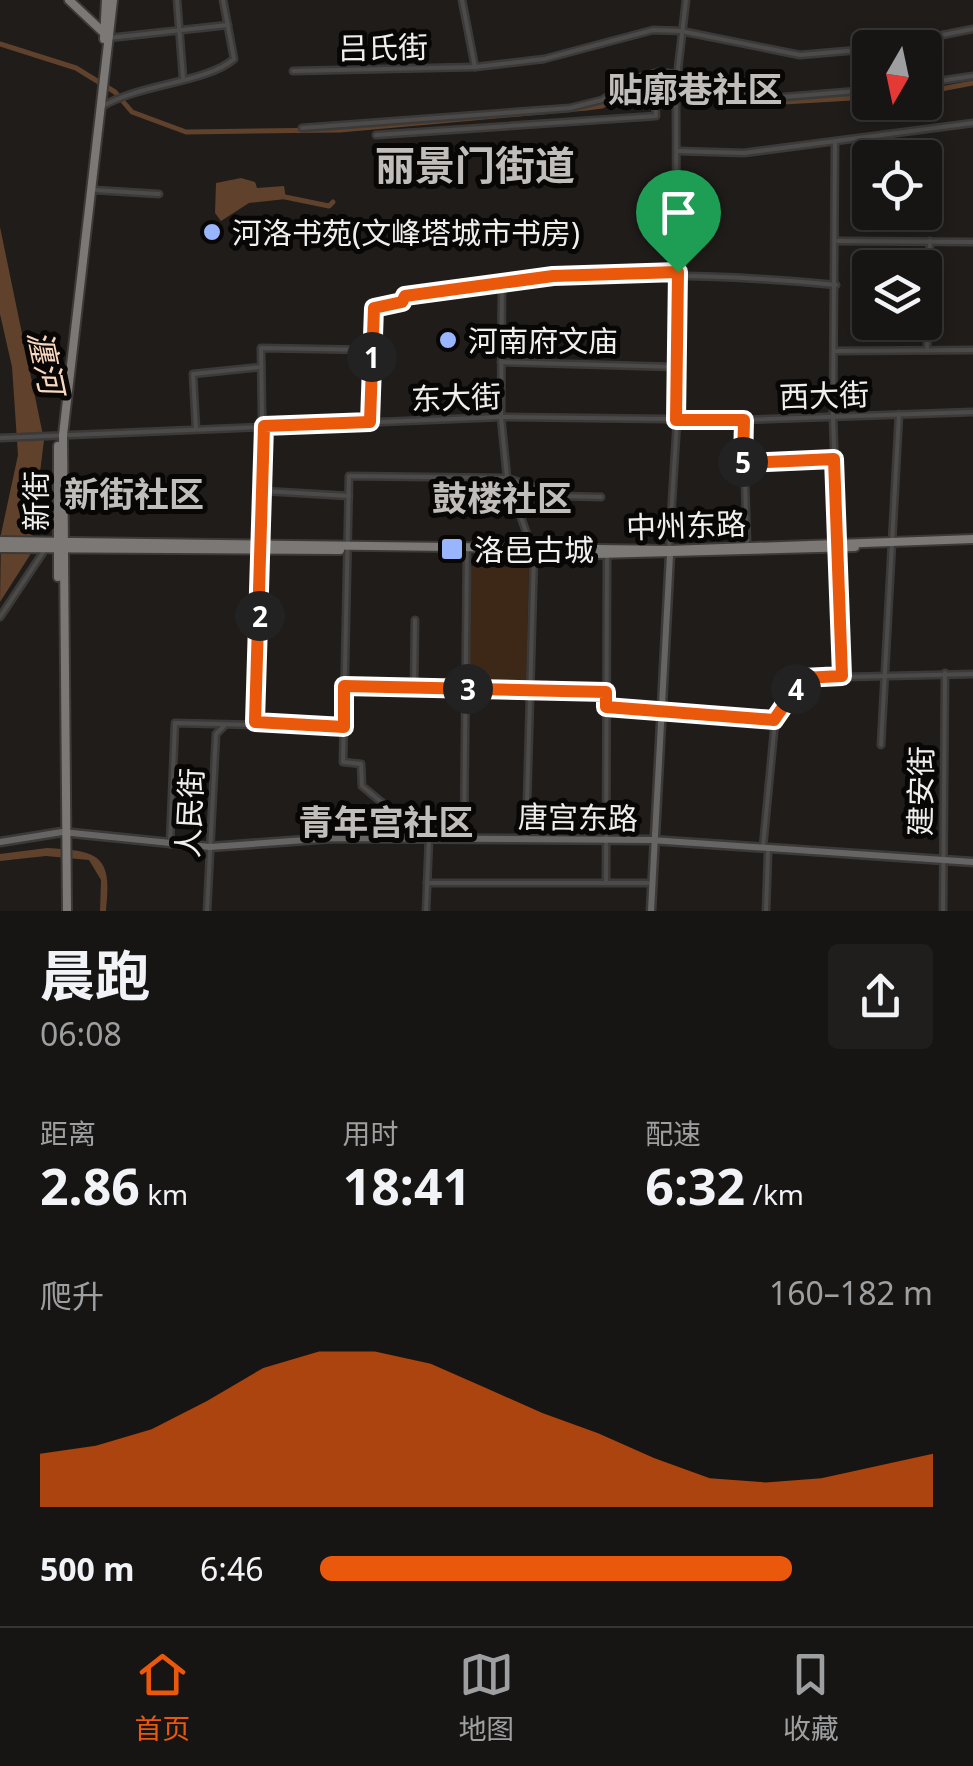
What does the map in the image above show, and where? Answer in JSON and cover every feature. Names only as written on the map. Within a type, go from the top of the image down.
[{"type":"main road","points":[[69,0],[106,36]]},
{"type":"main road","points":[[106,36],[110,0]]},
{"type":"main road","name":"新街","points":[[65,911],[53,545],[61,435],[106,36]]},
{"type":"main road","name":"中州东路","points":[[0,544],[669,554],[747,545],[973,541]]},
{"type":"main road","name":"中州东路","points":[[533,552],[607,556],[838,545]]},
{"type":"street","points":[[177,0],[183,77]]},
{"type":"street","points":[[99,109],[122,95],[220,71],[234,59],[223,0]]},
{"type":"street","points":[[462,0],[475,67]]},
{"type":"street","points":[[649,911],[676,420],[676,86],[686,0]]},
{"type":"street","points":[[106,36],[228,25]]},
{"type":"street","points":[[942,35],[973,29]]},
{"type":"street","name":"吕氏街","points":[[292,71],[475,67],[544,59],[652,30],[681,31],[800,55],[852,51]]},
{"type":"street","points":[[302,128],[570,108],[602,100],[637,78],[678,72],[746,96],[772,98],[852,91]]},
{"type":"street","points":[[942,81],[973,76]]},
{"type":"street","points":[[376,136],[656,116],[654,85],[676,86]]},
{"type":"street","points":[[677,151],[744,154],[973,123]]},
{"type":"street","points":[[835,143],[833,418],[842,676]]},
{"type":"street","points":[[90,190],[159,194]]},
{"type":"street","points":[[837,241],[973,242]]},
{"type":"street","points":[[927,350],[930,241]]},
{"type":"street","points":[[370,422],[374,308],[402,302],[405,296],[502,281],[678,272],[836,285]]},
{"type":"street","points":[[502,281],[504,478],[533,552],[526,839]]},
{"type":"street","points":[[255,722],[264,546],[260,348],[372,350]]},
{"type":"street","points":[[834,351],[973,350]]},
{"type":"street","points":[[501,362],[677,367]]},
{"type":"street","points":[[196,429],[193,374],[261,368]]},
{"type":"street","name":"西大街","points":[[676,420],[973,412]]},
{"type":"street","points":[[881,745],[898,414]]},
{"type":"street","name":"东大街","points":[[0,438],[501,417],[676,420]]},
{"type":"street","points":[[744,420],[747,545]]},
{"type":"street","points":[[743,463],[834,459]]},
{"type":"street","points":[[413,838],[397,815],[362,786],[361,764],[344,762],[349,476],[504,478],[561,496],[602,497]]},
{"type":"street","points":[[263,491],[349,496]]},
{"type":"street","points":[[0,618],[53,545]]},
{"type":"street","points":[[464,838],[467,550]]},
{"type":"street","points":[[606,882],[607,556]]},
{"type":"street","points":[[414,620],[414,689]]},
{"type":"street","name":"建安街","points":[[943,911],[945,673]]},
{"type":"street","points":[[766,911],[774,720],[803,678],[973,674]]},
{"type":"street","points":[[344,686],[606,692]]},
{"type":"street","points":[[606,707],[774,720]]},
{"type":"street","name":"人民街","points":[[207,911],[216,734],[227,722]]},
{"type":"street","points":[[170,844],[175,723],[344,727]]},
{"type":"street","name":"唐宫东路","points":[[0,842],[64,832],[210,847],[413,838],[653,840],[973,862]]},
{"type":"street","points":[[426,911],[430,838]]},
{"type":"street","points":[[649,911],[653,840]]},
{"type":"street","points":[[427,883],[648,883]]},
{"type":"shaded area","points":[[241,178],[255,182],[257,188],[284,186],[286,199],[249,203],[221,221],[215,213],[216,183]]},
{"type":"shaded area","points":[[0,227],[44,440],[30,555],[0,602],[1,534],[18,455],[12,367],[0,314]]},
{"type":"shaded area","points":[[470,566],[529,567],[526,687],[468,685]]},
{"type":"shaded area","points":[[47,848],[79,851],[98,859],[107,878],[106,911],[100,911],[101,880],[89,860],[46,856],[0,861],[0,854]]},
{"type":"waterway","points":[[0,44],[76,68],[115,92],[132,112],[186,132],[340,130],[587,108],[602,106],[654,77],[697,80],[750,104],[852,98]]},
{"type":"waterway","points":[[942,89],[973,83]]},
{"type":"waterway","points":[[285,197],[329,206],[333,202]]},
{"type":"place","name":"河洛书苑(文峰塔城市书房)","points":[[212,232]]},
{"type":"place","name":"河南府文庙","points":[[448,340]]},
{"type":"place","name":"洛邑古城","points":[[452,549]]},
{"type":"district","name":"贴廓巷社区","points":[[695,88]]},
{"type":"district","name":"丽景门街道","points":[[475,164]]},
{"type":"district","name":"新街社区","points":[[134,493]]},
{"type":"district","name":"鼓楼社区","points":[[502,497]]},
{"type":"district","name":"青年宫社区","points":[[386,821]]},
{"type":"route","points":[[678,272],[676,420],[744,420],[743,463],[834,459],[842,676],[803,678],[774,720],[606,707],[606,692],[344,686],[344,727],[255,722],[264,550],[264,426],[370,422],[374,308],[402,302],[405,296],[502,281],[678,272]]},
{"type":"water label","name":"瀍河","points":[[47,362]]}]
